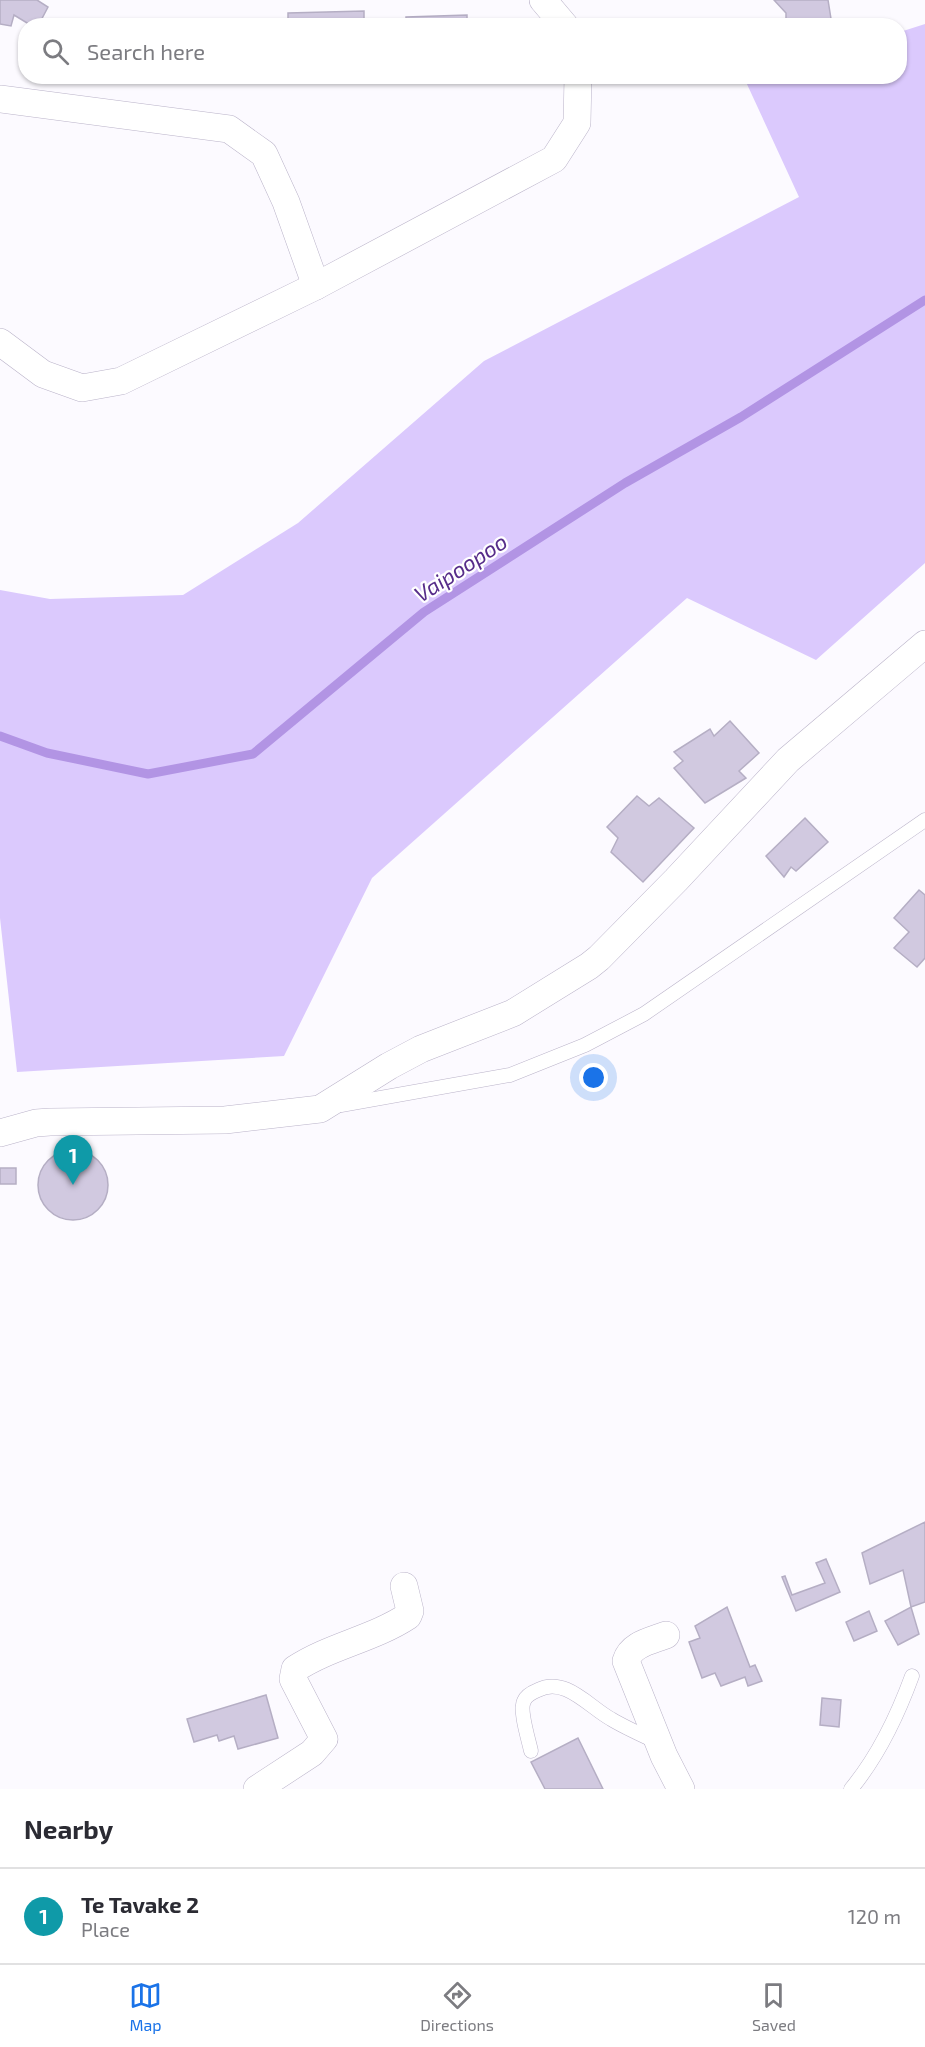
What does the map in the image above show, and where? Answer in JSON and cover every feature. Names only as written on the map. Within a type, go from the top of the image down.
[{"type":"street","points":[[543,0],[558,18]]},
{"type":"street","points":[[0,342],[43,374],[82,388],[121,381],[316,286],[554,159],[577,123],[578,84]]},
{"type":"street","points":[[0,99],[229,129],[264,154],[286,202],[316,286]]},
{"type":"street","points":[[0,1133],[36,1123],[225,1120],[322,1108],[421,1049],[513,1013],[589,966],[676,880],[788,760],[925,644]]},
{"type":"street","points":[[258,1789],[312,1753],[324,1739],[293,1678],[295,1669],[305,1662],[359,1641],[408,1616],[410,1611],[404,1586]]},
{"type":"street","points":[[666,1635],[636,1647],[628,1653],[626,1661],[659,1743],[681,1789]]},
{"type":"lane","points":[[322,1108],[510,1075],[585,1045],[644,1014],[925,820]]},
{"type":"lane","points":[[851,1789],[879,1749],[897,1715],[912,1676]]},
{"type":"lane","points":[[531,1751],[522,1708],[529,1695],[549,1685],[579,1696],[610,1719],[659,1743]]},
{"type":"shaded area","points":[[925,24],[925,563],[816,660],[687,598],[372,878],[284,1056],[17,1072],[0,918],[0,590],[50,599],[183,595],[298,523],[484,361],[799,197],[747,84],[907,84],[907,30]]},
{"type":"building","points":[[0,0],[37,0],[48,7],[42,18],[19,18],[14,15],[11,26],[0,24]]},
{"type":"building","points":[[774,0],[828,0],[831,18],[786,18],[786,13]]},
{"type":"building","points":[[364,11],[364,18],[288,18],[288,13]]},
{"type":"building","points":[[467,15],[467,18],[406,17]]},
{"type":"building","points":[[730,721],[759,753],[739,771],[746,778],[705,803],[674,768],[683,761],[674,752],[710,729],[714,736]]},
{"type":"building","points":[[637,796],[649,806],[659,798],[694,828],[643,882],[611,852],[618,838],[607,827]]},
{"type":"building","points":[[805,818],[828,842],[796,871],[791,867],[784,877],[766,856]]},
{"type":"building","points":[[919,890],[925,895],[925,958],[917,967],[894,948],[909,932],[894,918]]},
{"type":"building","points":[[73,1150],[86,1153],[98,1160],[105,1172],[108,1185],[105,1198],[98,1210],[86,1217],[73,1220],[60,1217],[48,1210],[41,1198],[38,1185],[41,1172],[48,1160],[60,1153]]},
{"type":"building","points":[[0,1168],[16,1168],[16,1184],[0,1184]]},
{"type":"building","points":[[925,1522],[925,1602],[911,1607],[903,1570],[870,1584],[862,1553]]},
{"type":"building","points":[[826,1559],[840,1592],[796,1611],[782,1577],[785,1576],[792,1595],[825,1583],[816,1563]]},
{"type":"building","points":[[727,1607],[750,1667],[755,1665],[762,1681],[748,1686],[745,1677],[721,1686],[715,1673],[702,1678],[689,1642],[700,1638],[695,1626]]},
{"type":"building","points":[[911,1607],[919,1634],[898,1645],[885,1621]]},
{"type":"building","points":[[869,1611],[877,1631],[854,1641],[846,1622]]},
{"type":"building","points":[[266,1695],[278,1738],[238,1749],[234,1736],[219,1741],[217,1735],[194,1742],[187,1719]]},
{"type":"building","points":[[822,1698],[841,1700],[839,1727],[820,1725]]},
{"type":"building","points":[[578,1738],[603,1789],[545,1789],[531,1762]]},
{"type":"waterway","name":"Vaipoopoo","points":[[0,736],[47,753],[148,774],[253,754],[424,612],[625,483],[741,417],[925,300]]},
{"type":"place","name":"Te Tavake 2","points":[[73,1185]]}]
